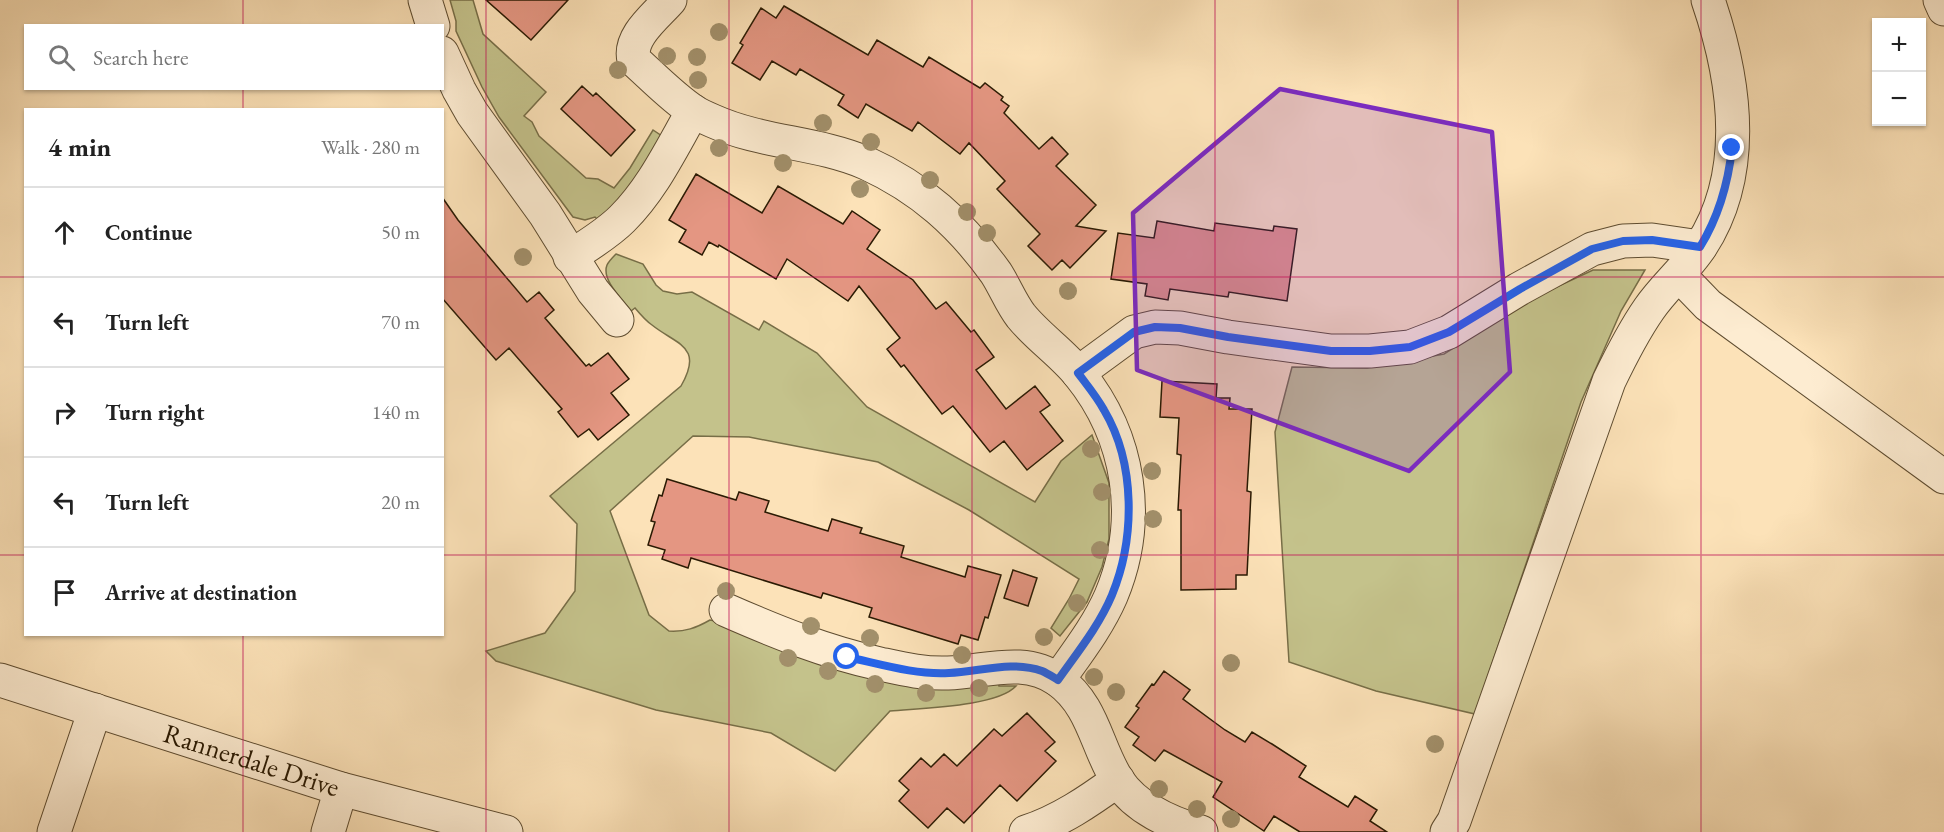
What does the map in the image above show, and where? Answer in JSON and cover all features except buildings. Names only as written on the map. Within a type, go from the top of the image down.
[{"type":"street","points":[[425,0],[432,24]]},
{"type":"street","points":[[670,0],[635,42],[632,52],[634,60],[693,111],[730,128],[765,138],[812,146],[866,163],[921,194],[944,212],[969,237],[997,275],[1020,315],[1078,373],[1105,411],[1124,465],[1129,517],[1126,549],[1111,596],[1100,619],[1058,680]]},
{"type":"street","points":[[1447,832],[1454,820],[1609,381],[1627,344],[1650,308],[1700,247],[1713,225],[1723,198],[1730,173],[1732,148],[1733,120],[1730,79],[1721,36],[1708,0]]},
{"type":"street","points":[[1940,0],[1944,9]]},
{"type":"street","points":[[444,56],[472,112],[545,214],[593,291],[617,320]]},
{"type":"street","points":[[570,256],[606,233],[634,206],[659,174],[693,111]]},
{"type":"street","points":[[1078,373],[1134,332],[1155,327],[1180,328],[1331,351],[1370,351],[1410,347],[1449,332],[1592,249],[1623,241],[1652,240],[1700,247]]},
{"type":"street","points":[[1679,275],[1708,305],[1944,477]]},
{"type":"street","points":[[726,610],[784,636],[847,657],[915,672],[949,673],[989,667],[1024,667],[1042,671],[1058,680],[1075,695],[1087,713],[1118,780],[1131,795],[1165,820],[1201,832]]},
{"type":"street","name":"Rannerdale Drive","points":[[0,680],[341,789],[506,832]]},
{"type":"street","points":[[54,832],[95,710]]},
{"type":"street","points":[[1026,832],[1042,827],[1085,804],[1118,780]]},
{"type":"street","points":[[328,832],[341,789]]},
{"type":"highlighted area","points":[[1280,89],[1492,132],[1510,372],[1409,471],[1137,370],[1133,213]]},
{"type":"shaded area","points":[[450,0],[473,0],[483,34],[546,92],[524,116],[532,122],[539,136],[586,178],[598,179],[614,188],[630,168],[653,130],[665,138],[653,163],[600,222],[595,217],[585,220],[573,217],[499,117],[456,31],[456,21]]},
{"type":"shaded area","points":[[616,254],[643,264],[656,285],[663,291],[677,294],[692,292],[759,330],[764,321],[817,353],[867,407],[1035,502],[1061,461],[1092,435],[1109,483],[1109,539],[1102,567],[1087,602],[1060,636],[1051,628],[1079,579],[969,510],[878,462],[749,437],[693,436],[610,511],[649,615],[669,631],[690,629],[710,620],[998,677],[999,686],[1016,686],[1006,693],[975,702],[890,711],[835,771],[771,733],[656,710],[496,661],[486,651],[545,633],[575,591],[577,524],[550,496],[681,386],[687,373],[690,362],[689,354],[684,348],[650,323],[635,308],[631,311],[610,283],[606,271],[607,265]]},
{"type":"shaded area","points":[[1593,270],[1645,270],[1621,311],[1581,402],[1475,714],[1376,691],[1289,662],[1275,432],[1292,367],[1367,368],[1444,354],[1535,297]]},
{"type":"route","points":[[847,657],[915,672],[949,673],[989,667],[1024,667],[1042,671],[1058,680],[1100,619],[1111,596],[1126,549],[1129,517],[1128,489],[1116,437],[1105,411],[1078,373],[1134,332],[1155,327],[1180,328],[1331,351],[1370,351],[1410,347],[1449,332],[1592,249],[1623,241],[1652,240],[1700,247],[1713,225],[1723,198],[1730,173],[1732,148]]}]
